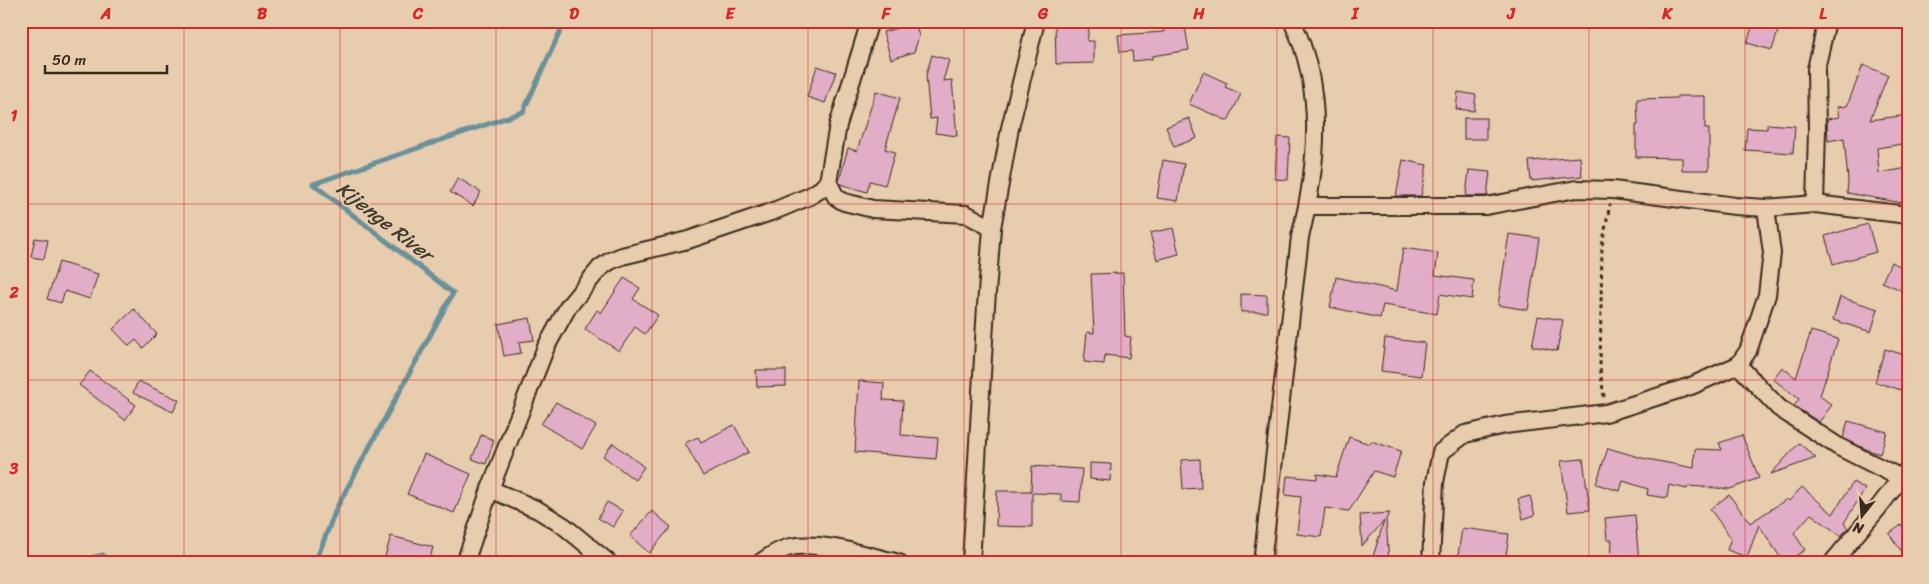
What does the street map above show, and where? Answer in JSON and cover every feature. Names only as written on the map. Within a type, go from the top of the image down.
[{"type":"street","points":[[870,21],[838,125],[828,182],[836,197],[844,202],[873,209],[966,214],[992,228]]},
{"type":"street","points":[[971,563],[992,228],[1010,128],[1036,21]]},
{"type":"street","points":[[1262,563],[1300,237],[1308,206],[1315,152],[1316,117],[1312,85],[1300,38],[1292,21]]},
{"type":"street","points":[[1814,204],[1817,130],[1816,69],[1827,21]]},
{"type":"street","points":[[465,563],[490,489],[546,347],[568,307],[600,268],[622,256],[688,240],[774,211],[810,196],[828,182]]},
{"type":"street","points":[[1308,206],[1486,206],[1576,189],[1613,190],[1735,206],[1766,208],[1814,204],[1908,215]]},
{"type":"street","points":[[1431,563],[1435,482],[1442,452],[1465,434],[1505,425],[1606,412],[1691,386],[1738,365],[1748,351],[1767,295],[1772,253],[1766,208]]},
{"type":"street","points":[[1738,365],[1780,408],[1838,447],[1905,473],[1832,563]]},
{"type":"street","points":[[490,489],[538,510],[564,526],[609,563]]},
{"type":"street","points":[[760,563],[776,552],[805,545],[855,552],[899,563]]},
{"type":"path","points":[[1606,412],[1600,369],[1602,245],[1613,190]]},
{"type":"building","points":[[1055,21],[1090,21],[1087,41],[1094,41],[1094,63],[1056,64]]},
{"type":"building","points":[[1184,21],[1189,50],[1152,56],[1152,59],[1133,61],[1132,51],[1120,52],[1118,35],[1164,32],[1162,24]]},
{"type":"building","points":[[1754,21],[1779,28],[1772,50],[1747,43]]},
{"type":"building","points":[[915,23],[919,36],[914,52],[891,59],[883,32]]},
{"type":"building","points":[[932,55],[949,60],[943,81],[952,80],[957,136],[935,133],[937,118],[930,119],[926,75]]},
{"type":"building","points":[[1863,65],[1888,75],[1870,120],[1908,115],[1908,143],[1877,148],[1879,173],[1908,168],[1908,204],[1847,193],[1848,180],[1844,138],[1828,141],[1827,119],[1839,117],[1837,107],[1847,106]]},
{"type":"building","points":[[817,66],[836,72],[825,103],[807,97]]},
{"type":"building","points":[[1203,72],[1227,83],[1225,87],[1241,94],[1228,121],[1189,104]]},
{"type":"building","points":[[876,91],[900,98],[885,149],[895,152],[885,185],[870,181],[867,192],[840,184],[839,181],[848,148],[857,151]]},
{"type":"building","points":[[1458,92],[1476,95],[1474,111],[1456,109]]},
{"type":"building","points":[[1677,96],[1705,96],[1705,129],[1709,129],[1709,170],[1682,170],[1682,158],[1636,157],[1637,99],[1677,98]]},
{"type":"building","points":[[1189,118],[1197,138],[1174,147],[1166,127]]},
{"type":"building","points":[[1464,118],[1486,118],[1486,139],[1464,139]]},
{"type":"building","points":[[1767,124],[1795,126],[1793,153],[1745,150],[1747,128],[1767,129]]},
{"type":"building","points":[[1277,137],[1290,138],[1288,180],[1275,179]]},
{"type":"building","points":[[1580,157],[1582,176],[1531,181],[1529,161]]},
{"type":"building","points":[[1163,160],[1184,164],[1178,201],[1157,198]]},
{"type":"building","points":[[1403,160],[1427,165],[1421,196],[1396,196]]},
{"type":"building","points":[[1469,170],[1490,172],[1487,196],[1466,196]]},
{"type":"building","points":[[458,178],[481,192],[473,206],[450,192]]},
{"type":"building","points":[[1868,224],[1876,252],[1833,264],[1825,236]]},
{"type":"building","points":[[1173,228],[1179,254],[1157,260],[1150,233]]},
{"type":"building","points":[[1509,234],[1539,238],[1528,310],[1498,305]]},
{"type":"building","points":[[35,238],[48,240],[44,259],[31,257]]},
{"type":"building","points":[[1403,248],[1438,253],[1435,275],[1474,280],[1472,299],[1440,294],[1437,314],[1383,305],[1380,318],[1330,307],[1336,277],[1397,291]]},
{"type":"building","points":[[59,262],[98,274],[90,299],[65,291],[61,303],[47,299]]},
{"type":"building","points":[[1891,262],[1908,270],[1908,293],[1882,282]]},
{"type":"building","points":[[1123,273],[1125,336],[1131,337],[1129,358],[1105,355],[1104,364],[1084,362],[1087,332],[1094,333],[1091,274]]},
{"type":"building","points":[[624,278],[640,288],[633,299],[658,315],[645,334],[635,327],[619,351],[585,329],[597,310],[601,313]]},
{"type":"building","points":[[1241,294],[1267,295],[1267,312],[1241,312]]},
{"type":"building","points":[[1840,297],[1878,309],[1871,332],[1833,320]]},
{"type":"building","points":[[134,309],[157,334],[143,348],[136,340],[129,346],[113,329]]},
{"type":"building","points":[[1538,316],[1563,320],[1557,351],[1532,346]]},
{"type":"building","points":[[530,318],[534,340],[519,342],[521,353],[504,356],[498,324]]},
{"type":"building","points":[[1811,331],[1838,339],[1820,396],[1832,405],[1819,422],[1794,406],[1799,399],[1773,379],[1782,367],[1796,378]]},
{"type":"building","points":[[1385,338],[1425,343],[1421,376],[1381,371]]},
{"type":"building","points":[[1885,349],[1908,356],[1908,392],[1875,382]]},
{"type":"building","points":[[756,370],[786,370],[786,386],[757,387]]},
{"type":"building","points":[[90,371],[136,405],[125,420],[79,385]]},
{"type":"building","points":[[138,381],[179,400],[173,412],[133,393]]},
{"type":"building","points":[[859,381],[884,383],[883,400],[903,401],[901,435],[938,438],[936,459],[855,452]]},
{"type":"building","points":[[556,402],[596,426],[582,449],[541,424]]},
{"type":"building","points":[[1848,421],[1887,432],[1880,454],[1843,438]]},
{"type":"building","points":[[734,425],[749,452],[703,476],[685,443],[698,437],[701,442]]},
{"type":"building","points":[[481,435],[494,440],[486,464],[472,459]]},
{"type":"building","points":[[1742,435],[1759,478],[1730,489],[1688,486],[1687,489],[1669,485],[1667,498],[1647,495],[1648,489],[1623,481],[1620,491],[1596,484],[1608,448],[1642,458],[1694,468],[1695,449],[1722,450],[1719,443]]},
{"type":"building","points":[[1349,437],[1370,444],[1371,441],[1401,451],[1393,477],[1374,471],[1349,511],[1325,508],[1321,537],[1297,534],[1301,497],[1285,495],[1287,476],[1317,479],[1317,474],[1336,477]]},
{"type":"building","points":[[613,443],[644,467],[635,480],[603,456]]},
{"type":"building","points":[[1799,443],[1816,458],[1771,474]]},
{"type":"building","points":[[424,454],[471,474],[454,513],[407,494]]},
{"type":"building","points":[[1200,459],[1201,488],[1183,489],[1181,460]]},
{"type":"building","points":[[1583,459],[1590,510],[1568,512],[1561,461]]},
{"type":"building","points":[[1090,463],[1111,464],[1110,481],[1090,479]]},
{"type":"building","points":[[1032,466],[1082,469],[1080,502],[1061,501],[1061,494],[1032,493],[1032,527],[996,526],[997,491],[1031,491]]},
{"type":"building","points":[[1853,482],[1865,489],[1844,523],[1848,528],[1841,536],[1811,514],[1794,533],[1805,550],[1784,563],[1759,525],[1747,557],[1727,550],[1731,538],[1710,509],[1729,495],[1750,523],[1787,499],[1789,501],[1802,487],[1833,514]]},
{"type":"building","points":[[1530,496],[1535,515],[1523,519],[1518,499]]},
{"type":"building","points":[[607,502],[623,511],[613,527],[598,518]]},
{"type":"building","points":[[652,511],[671,527],[649,553],[630,536]]},
{"type":"building","points":[[1390,513],[1386,519],[1389,563],[1371,563],[1384,521],[1362,546],[1360,515]]},
{"type":"building","points":[[1635,515],[1639,563],[1611,563],[1612,540],[1607,540],[1605,518]]},
{"type":"building","points":[[1908,520],[1908,560],[1889,534]]},
{"type":"building","points":[[1462,528],[1509,534],[1505,563],[1457,563]]},
{"type":"building","points":[[391,536],[433,547],[429,563],[383,563]]},
{"type":"waterway","name":"Kijenge River","points":[[315,563],[337,507],[453,293],[313,184],[523,112],[565,21]]},
{"type":"waterway","name":"Kijenge River","points":[[71,563],[103,555],[106,563]]}]
